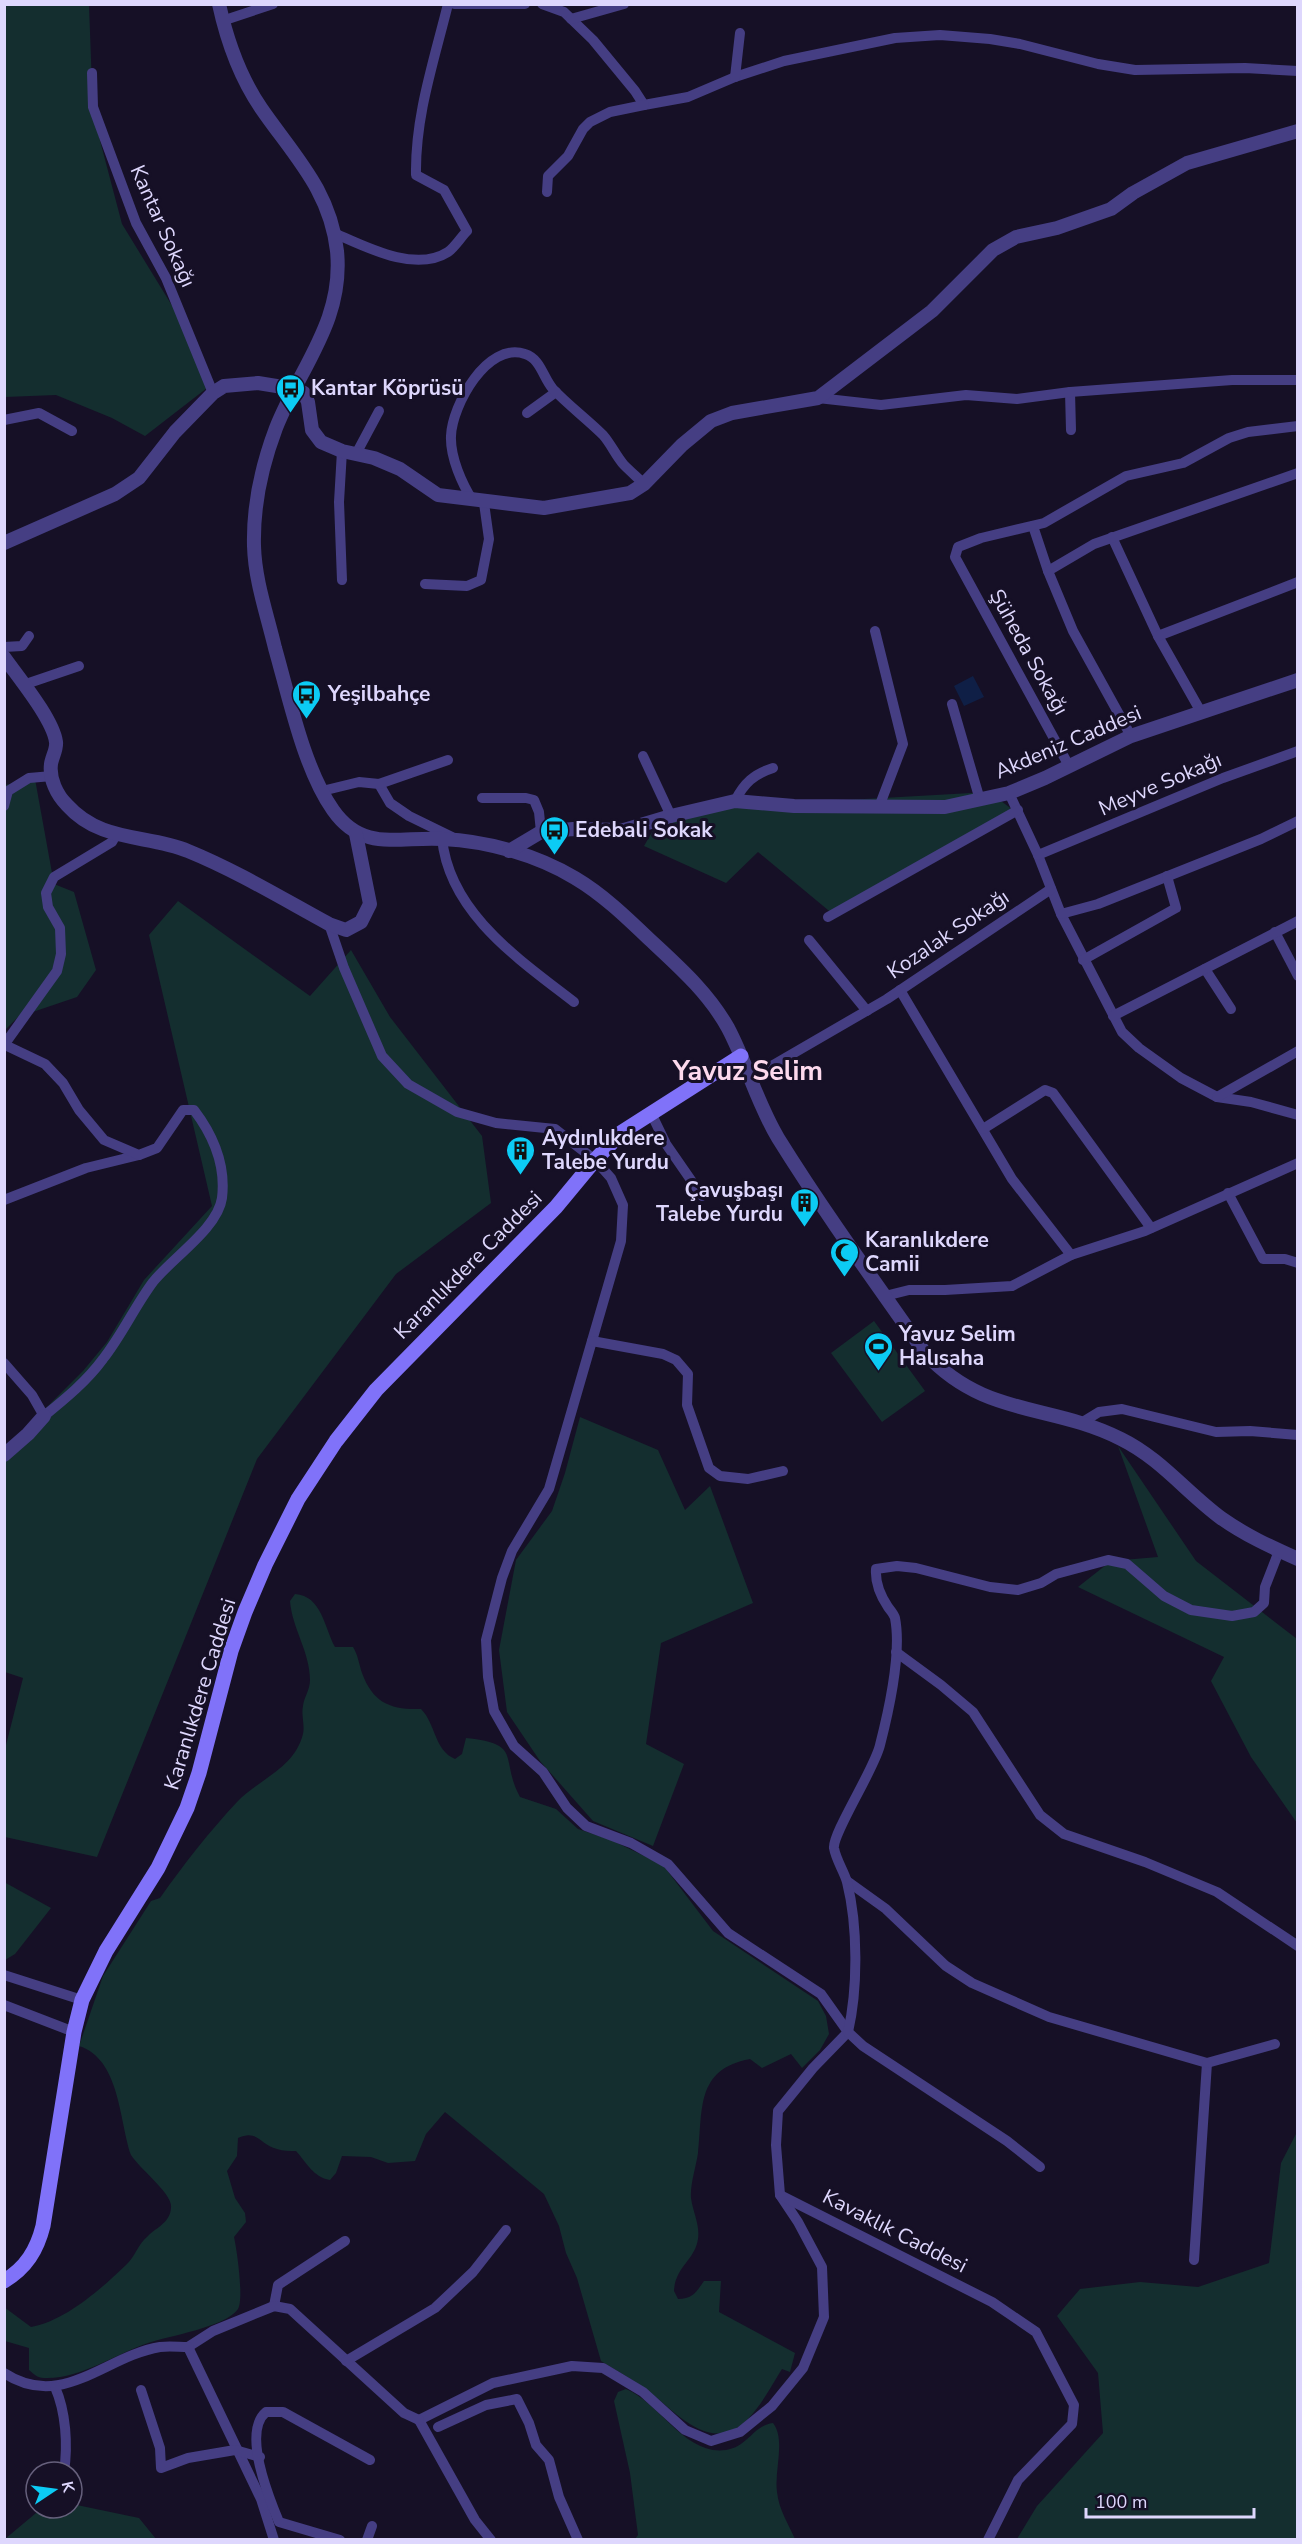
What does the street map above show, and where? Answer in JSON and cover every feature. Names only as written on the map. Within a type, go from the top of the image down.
[{"type":"main road","name":"Karanlıkdere Caddesi","points":[[4,2281],[24,2266],[39,2242],[74,2032],[82,2000],[97,1966],[158,1868],[187,1808],[199,1773],[231,1651],[245,1612],[265,1565],[316,1470],[376,1390],[556,1207],[622,1132],[741,1056]]},
{"type":"street","points":[[219,4],[222,21],[243,78],[259,105],[314,180],[323,198],[334,233],[338,277],[331,316],[284,409],[268,452],[256,504],[254,549],[257,574],[289,697],[322,791],[338,818],[356,834],[387,840],[442,838],[536,859],[559,869],[598,894],[617,909],[704,992],[730,1032],[764,1111],[786,1151],[925,1353],[952,1378],[968,1389],[998,1401],[1081,1423],[1121,1439],[1163,1466],[1220,1517],[1240,1530],[1298,1559]]},
{"type":"street","points":[[222,21],[273,4]]},
{"type":"street","points":[[334,233],[377,252],[424,261],[450,251],[467,231],[444,190],[416,175],[415,145],[424,95],[448,4]]},
{"type":"street","points":[[454,4],[525,4]]},
{"type":"street","points":[[542,4],[564,12],[593,40],[644,105]]},
{"type":"street","points":[[571,19],[624,4]]},
{"type":"street","points":[[735,77],[740,33]]},
{"type":"street","points":[[547,192],[548,176],[568,156],[583,129],[590,122],[610,112],[688,97],[761,67],[896,38],[940,35],[990,39],[1020,44],[1098,64],[1135,70],[1245,68],[1298,71]]},
{"type":"street","name":"Kantar Sokağı","points":[[92,72],[93,107],[135,224],[166,278],[213,393]]},
{"type":"street","points":[[818,398],[932,311],[993,250],[1016,237],[1057,228],[1111,209],[1133,193],[1187,163],[1298,131]]},
{"type":"street","points":[[424,584],[467,586],[481,580],[489,539],[479,502],[466,490],[456,463],[451,438],[456,408],[467,387],[483,369],[499,357],[515,353],[526,354],[535,360],[556,392],[605,438],[624,464],[644,484]]},
{"type":"street","points":[[4,543],[115,494],[139,478],[175,432],[213,393],[224,386],[258,383],[296,388],[306,396],[312,430],[321,442],[349,453],[374,458],[399,469],[438,495],[479,502],[544,508],[630,493],[644,484],[682,445],[711,421],[732,413],[818,398],[881,405],[966,395],[1017,399],[1070,392],[1232,380],[1298,380]]},
{"type":"street","points":[[527,413],[556,392]]},
{"type":"street","points":[[1070,392],[1071,430]]},
{"type":"street","points":[[342,580],[339,502],[349,453],[379,411]]},
{"type":"street","points":[[4,420],[39,413],[72,431]]},
{"type":"street","points":[[1131,736],[1072,631],[1033,526],[1064,512],[1126,476],[1183,463],[1239,435],[1298,426]]},
{"type":"street","points":[[1048,571],[1084,549],[1112,537],[1298,473]]},
{"type":"street","name":"Şüheda Sokağı","points":[[1033,526],[960,545],[955,557],[1069,766]]},
{"type":"street","points":[[1112,537],[1158,636],[1201,712]]},
{"type":"street","points":[[1158,636],[1298,582]]},
{"type":"street","points":[[875,631],[903,744],[879,807]]},
{"type":"street","points":[[4,647],[22,646],[30,636]]},
{"type":"street","points":[[4,657],[44,714],[56,742],[51,766],[55,789],[67,806],[83,819],[116,836],[184,849],[212,861],[329,924],[346,930],[361,922],[370,904],[356,834]]},
{"type":"street","points":[[23,685],[79,666]]},
{"type":"street","name":"Akdeniz Caddesi","points":[[541,832],[573,829],[624,830],[735,801],[794,806],[945,807],[980,800],[1009,793],[1131,736],[1298,680]]},
{"type":"street","points":[[952,704],[980,800]]},
{"type":"street","name":"Meyve Sokağı","points":[[1038,855],[1223,778],[1298,751]]},
{"type":"street","points":[[643,756],[671,816]]},
{"type":"street","points":[[322,791],[359,782],[379,784],[448,760]]},
{"type":"street","points":[[735,801],[741,788],[757,773],[773,768]]},
{"type":"street","points":[[4,806],[8,791],[29,778],[52,776]]},
{"type":"street","points":[[379,784],[390,803],[409,816],[457,841]]},
{"type":"street","points":[[1009,793],[1038,855],[1061,914],[1122,1032],[1139,1048],[1181,1078],[1217,1097],[1251,1102],[1298,1115]]},
{"type":"street","points":[[482,798],[526,798],[534,801],[539,812],[541,832],[509,852]]},
{"type":"street","points":[[828,917],[1018,810]]},
{"type":"street","points":[[1061,914],[1098,904],[1298,821]]},
{"type":"street","points":[[116,836],[112,842],[54,877],[46,893],[48,907],[60,928],[61,954],[57,970],[5,1045],[45,1064],[63,1083],[79,1110],[104,1140],[139,1155]]},
{"type":"street","points":[[442,838],[444,860],[469,907],[495,938],[574,1002]]},
{"type":"street","points":[[1083,960],[1176,908],[1167,876]]},
{"type":"street","name":"Kozalak Sokağı","points":[[749,1079],[867,1011],[1051,889]]},
{"type":"street","points":[[1113,1016],[1298,921]]},
{"type":"street","points":[[329,924],[344,968],[382,1056],[408,1084],[457,1112],[496,1123],[555,1129],[595,1160],[611,1178],[623,1205],[621,1241],[549,1490],[512,1551],[502,1578],[486,1640],[488,1677],[494,1711],[514,1746],[543,1772],[567,1808],[586,1826],[631,1843],[668,1864],[728,1933],[821,1994],[848,2032],[863,2046],[1007,2141],[1040,2167]]},
{"type":"street","points":[[1275,932],[1298,976]]},
{"type":"street","points":[[809,940],[867,1011]]},
{"type":"street","points":[[1205,969],[1231,1010]]},
{"type":"street","points":[[900,990],[1012,1179],[1071,1255]]},
{"type":"street","points":[[1217,1097],[1298,1051]]},
{"type":"street","points":[[982,1129],[1045,1090],[1053,1093],[1151,1228]]},
{"type":"street","points":[[4,1200],[86,1168],[139,1155],[157,1148],[183,1110],[194,1110],[207,1127],[222,1165],[222,1199],[217,1215],[155,1280],[104,1359],[69,1396],[44,1416],[4,1455]]},
{"type":"street","points":[[651,1113],[666,1144],[702,1196]]},
{"type":"street","points":[[885,1296],[909,1290],[1012,1286],[1071,1255],[1151,1228],[1298,1163]]},
{"type":"street","points":[[1228,1193],[1263,1259],[1285,1259],[1298,1263]]},
{"type":"street","points":[[592,1341],[663,1354],[676,1360],[688,1374],[687,1405],[709,1468],[720,1476],[748,1479],[783,1471]]},
{"type":"street","points":[[4,1363],[32,1395],[44,1416]]},
{"type":"street","points":[[1081,1423],[1099,1412],[1122,1409],[1216,1432],[1251,1431],[1298,1435]]},
{"type":"street","points":[[419,2420],[493,2383],[572,2366],[603,2368],[643,2392],[685,2430],[711,2440],[740,2432],[772,2406],[803,2368],[824,2317],[822,2267],[780,2194],[776,2145],[778,2111],[813,2067],[848,2032],[851,2018],[854,1964],[853,1913],[847,1881],[834,1847],[837,1835],[866,1782],[880,1748],[896,1652],[895,1616],[875,1581],[876,1569],[897,1566],[916,1568],[990,1587],[1018,1590],[1041,1583],[1056,1574],[1108,1560],[1127,1564],[1164,1596],[1191,1610],[1232,1616],[1254,1612],[1264,1603],[1265,1587],[1279,1551]]},
{"type":"street","points":[[896,1652],[973,1712],[1040,1815],[1064,1834],[1145,1862],[1217,1892],[1298,1946]]},
{"type":"street","points":[[847,1881],[886,1909],[946,1966],[972,1983],[1049,2017],[1207,2063],[1275,2044]]},
{"type":"street","points":[[4,1975],[82,2000]]},
{"type":"street","points":[[4,2005],[74,2032]]},
{"type":"street","points":[[1194,2260],[1207,2063]]},
{"type":"street","name":"Kavaklık Caddesi","points":[[780,2194],[992,2302],[1036,2332],[1074,2405],[1072,2424],[1018,2480],[988,2540]]},
{"type":"street","points":[[346,2361],[435,2308],[473,2272],[506,2230]]},
{"type":"street","points":[[274,2306],[278,2284],[345,2241]]},
{"type":"street","points":[[4,2373],[20,2383],[54,2387],[91,2376],[123,2359],[160,2347],[188,2347],[213,2331],[274,2306],[290,2309],[404,2413],[419,2420],[475,2520],[491,2540]]},
{"type":"street","points":[[188,2347],[261,2499],[274,2540]]},
{"type":"street","points":[[54,2387],[61,2403],[66,2460]]},
{"type":"street","points":[[141,2390],[160,2448],[161,2468],[188,2458],[236,2450],[260,2457]]},
{"type":"street","points":[[438,2427],[486,2405],[517,2399],[529,2423],[536,2445],[549,2460],[559,2497],[579,2540]]},
{"type":"street","points":[[340,2540],[279,2522],[260,2472],[256,2431],[260,2417],[266,2412],[283,2412],[370,2460]]},
{"type":"street","points":[[367,2540],[372,2526]]},
{"type":"green space","points":[[5,5],[89,5],[93,114],[122,224],[201,353],[207,388],[145,436],[112,418],[56,395],[5,397]]},
{"type":"green space","points":[[35,779],[54,884],[74,892],[96,970],[77,997],[18,1017],[5,1030],[5,785]]},
{"type":"green space","points":[[989,792],[1013,810],[834,915],[758,852],[726,883],[644,846],[660,818],[706,808]]},
{"type":"green space","points":[[178,901],[310,996],[351,950],[390,1017],[482,1136],[491,1203],[396,1274],[257,1459],[97,1857],[5,1837],[5,1749],[23,1678],[5,1672],[5,1449],[83,1371],[107,1342],[144,1280],[212,1206],[149,935]]},
{"type":"green space","name":"Yavuz Selim Halısaha","points":[[874,1321],[925,1391],[882,1422],[831,1353]]},
{"type":"green space","points":[[580,1417],[658,1450],[685,1510],[710,1486],[753,1603],[661,1643],[646,1744],[684,1764],[653,1846],[593,1821],[540,1761],[507,1712],[499,1650],[516,1560],[552,1511]]},
{"type":"green space","points":[[1118,1446],[1196,1561],[1297,1639],[1297,1823],[1251,1757],[1211,1681],[1224,1657],[1078,1587],[1111,1561],[1158,1557]]},
{"type":"green space","points":[[295,1594],[304,1596],[317,1606],[335,1647],[353,1647],[366,1683],[378,1698],[392,1706],[421,1709],[448,1755],[455,1759],[462,1754],[466,1738],[496,1744],[507,1755],[514,1784],[520,1797],[556,1809],[578,1829],[611,1840],[663,1865],[713,1931],[818,2001],[826,2016],[829,2034],[820,2050],[802,2068],[791,2054],[762,2068],[750,2059],[732,2064],[719,2072],[711,2082],[702,2107],[698,2153],[691,2193],[698,2239],[693,2253],[678,2276],[674,2291],[678,2299],[683,2299],[694,2294],[704,2281],[721,2281],[719,2312],[795,2353],[790,2372],[782,2369],[759,2405],[737,2428],[717,2433],[706,2432],[695,2427],[643,2387],[601,2361],[577,2278],[566,2253],[559,2226],[544,2194],[445,2112],[426,2134],[415,2161],[388,2163],[371,2157],[342,2156],[336,2173],[330,2180],[315,2173],[296,2151],[284,2151],[271,2147],[255,2136],[238,2138],[237,2156],[227,2171],[235,2198],[245,2213],[246,2222],[234,2237],[240,2304],[232,2315],[222,2321],[136,2347],[98,2365],[57,2377],[36,2376],[29,2370],[29,2348],[5,2341],[4,2307],[31,2327],[57,2318],[94,2294],[129,2262],[145,2239],[167,2220],[171,2211],[169,2200],[160,2187],[131,2155],[116,2092],[103,2064],[93,2053],[79,2046],[103,1976],[151,1901],[160,1898],[197,1848],[237,1802],[284,1765],[299,1746],[303,1734],[303,1706],[310,1680],[307,1660],[291,1611],[290,1601]]},
{"type":"green space","points":[[4,1882],[51,1908],[15,1954],[5,1960]]},
{"type":"green space","points":[[1297,2132],[1297,2539],[1017,2539],[1037,2506],[1103,2433],[1098,2373],[1057,2316],[1080,2289],[1140,2282],[1198,2287],[1269,2263],[1281,2163]]},
{"type":"green space","points":[[626,2389],[650,2405],[685,2437],[711,2450],[734,2448],[760,2428],[773,2423],[779,2438],[776,2483],[778,2499],[795,2539],[635,2539],[638,2535],[630,2473],[614,2401],[618,2392]]},
{"type":"green space","points":[[84,2507],[139,2518],[156,2539],[5,2539],[28,2520],[84,2520]]},
{"type":"water","points":[[973,676],[984,697],[964,706],[954,686]]},
{"type":"place","name":"Kantar Köprüsü","points":[[290,414]]},
{"type":"place","name":"Yeşilbahçe","points":[[307,720]]},
{"type":"place","name":"Edebali Sokak","points":[[554,856]]},
{"type":"place","name":"Aydınlıkdere Talebe Yurdu","points":[[521,1176]]},
{"type":"place","name":"Çavuşbaşı Talebe Yurdu","points":[[804,1228]]},
{"type":"place","name":"Karanlıkdere Camii","points":[[844,1278]]},
{"type":"place","name":"Yavuz Selim Halısaha","points":[[878,1372]]},
{"type":"district","name":"Yavuz Selim","points":[[748,1071]]}]
